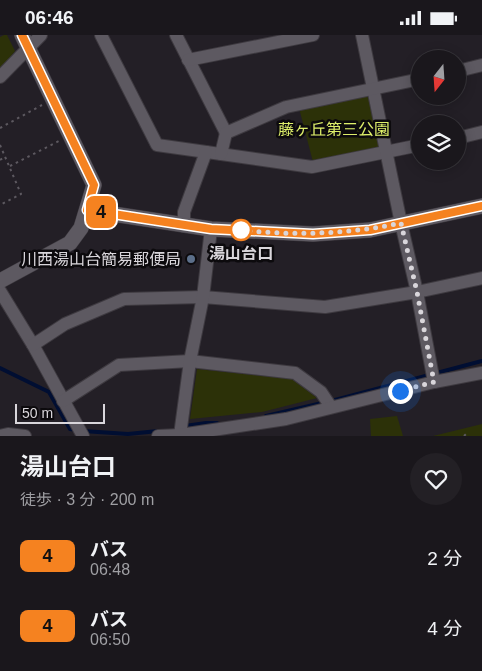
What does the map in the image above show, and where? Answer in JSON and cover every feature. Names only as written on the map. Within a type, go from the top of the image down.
[{"type":"street","points":[[0,77],[25,41],[41,35]]},
{"type":"street","points":[[102,35],[157,145],[312,167],[411,147]]},
{"type":"street","points":[[176,35],[226,133],[222,154]]},
{"type":"street","points":[[188,60],[313,35]]},
{"type":"street","points":[[362,35],[417,292],[434,382]]},
{"type":"street","points":[[0,281],[70,243],[81,229],[94,185],[25,41]]},
{"type":"street","points":[[466,69],[482,65]]},
{"type":"street","points":[[226,133],[286,107],[411,81]]},
{"type":"street","points":[[466,136],[482,133]]},
{"type":"street","points":[[184,226],[184,212],[206,153]]},
{"type":"street","points":[[87,210],[211,229],[313,234],[370,230],[482,206]]},
{"type":"street","points":[[180,435],[190,361],[203,297],[211,229]]},
{"type":"street","points":[[33,345],[65,324],[124,299],[203,297],[325,307],[417,292],[482,278]]},
{"type":"street","points":[[0,291],[33,345],[83,436]]},
{"type":"street","points":[[63,401],[119,365],[190,361],[295,373],[323,395],[331,407]]},
{"type":"street","points":[[158,436],[180,435],[286,419],[434,382],[482,373]]},
{"type":"street","points":[[0,436],[8,434],[24,436]]},
{"type":"path","points":[[0,128],[44,104]]},
{"type":"path","points":[[10,166],[62,139]]},
{"type":"path","points":[[0,145],[21,194],[0,205]]},
{"type":"path","points":[[0,159],[5,157]]},
{"type":"path","points":[[464,436],[468,432]]},
{"type":"green space","points":[[7,35],[15,51],[0,70],[0,37]]},
{"type":"green space","name":"藤ヶ丘第三公園","points":[[369,95],[380,147],[313,162],[299,108]]},
{"type":"green space","points":[[197,369],[292,379],[317,398],[262,412],[190,419]]},
{"type":"green space","points":[[397,416],[403,436],[371,436],[370,419]]},
{"type":"green space","points":[[482,424],[482,436],[433,436]]},
{"type":"waterway","points":[[266,416],[335,400],[482,361]]},
{"type":"waterway","points":[[0,368],[49,392],[70,429],[76,430]]},
{"type":"waterway","points":[[185,426],[217,423]]},
{"type":"waterway","points":[[83,431],[128,434],[158,431]]},
{"type":"bus line","name":"4","points":[[22,35],[94,185],[87,210],[211,229],[313,234],[370,230],[482,206]]},
{"type":"place","name":"湯山台口","points":[[241,230]]},
{"type":"place","name":"川西湯山台簡易郵便局","points":[[191,259]]},
{"type":"route","points":[[241,230],[313,234],[370,230],[401,223],[417,292],[434,382],[400,391]]}]
